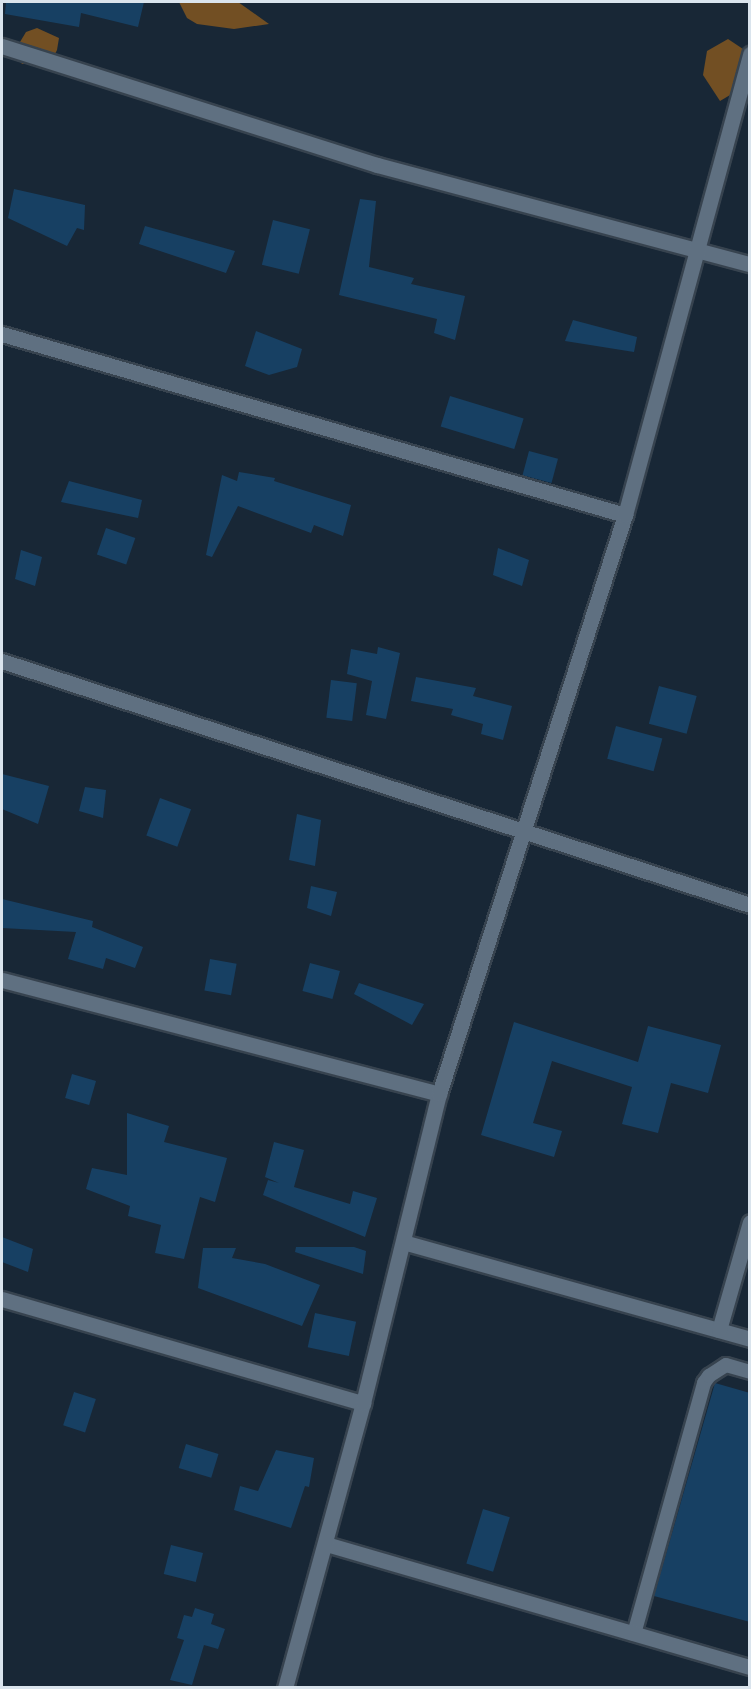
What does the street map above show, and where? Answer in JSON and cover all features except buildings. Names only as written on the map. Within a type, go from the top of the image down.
[{"type":"street","points":[[2,46],[377,165],[750,264]]},
{"type":"street","points":[[285,1688],[363,1403],[439,1094],[625,515],[750,54]]},
{"type":"street","points":[[2,334],[625,515]]},
{"type":"street","points":[[2,661],[524,834],[750,905]]},
{"type":"street","points":[[2,981],[439,1094]]},
{"type":"street","points":[[719,1330],[750,1222]]},
{"type":"street","points":[[404,1242],[750,1339]]},
{"type":"street","points":[[2,1299],[363,1403]]},
{"type":"street","points":[[326,1544],[750,1667]]},
{"type":"lane","points":[[634,1634],[704,1383],[709,1376],[726,1365],[750,1372]]},
{"type":"shaded area","points":[[179,2],[238,2],[269,24],[234,29],[197,24],[187,18]]},
{"type":"shaded area","points":[[37,28],[59,38],[57,50],[51,62],[22,64],[16,54],[20,42],[26,32]]},
{"type":"shaded area","points":[[728,39],[749,53],[742,88],[720,101],[703,75],[707,51]]}]
